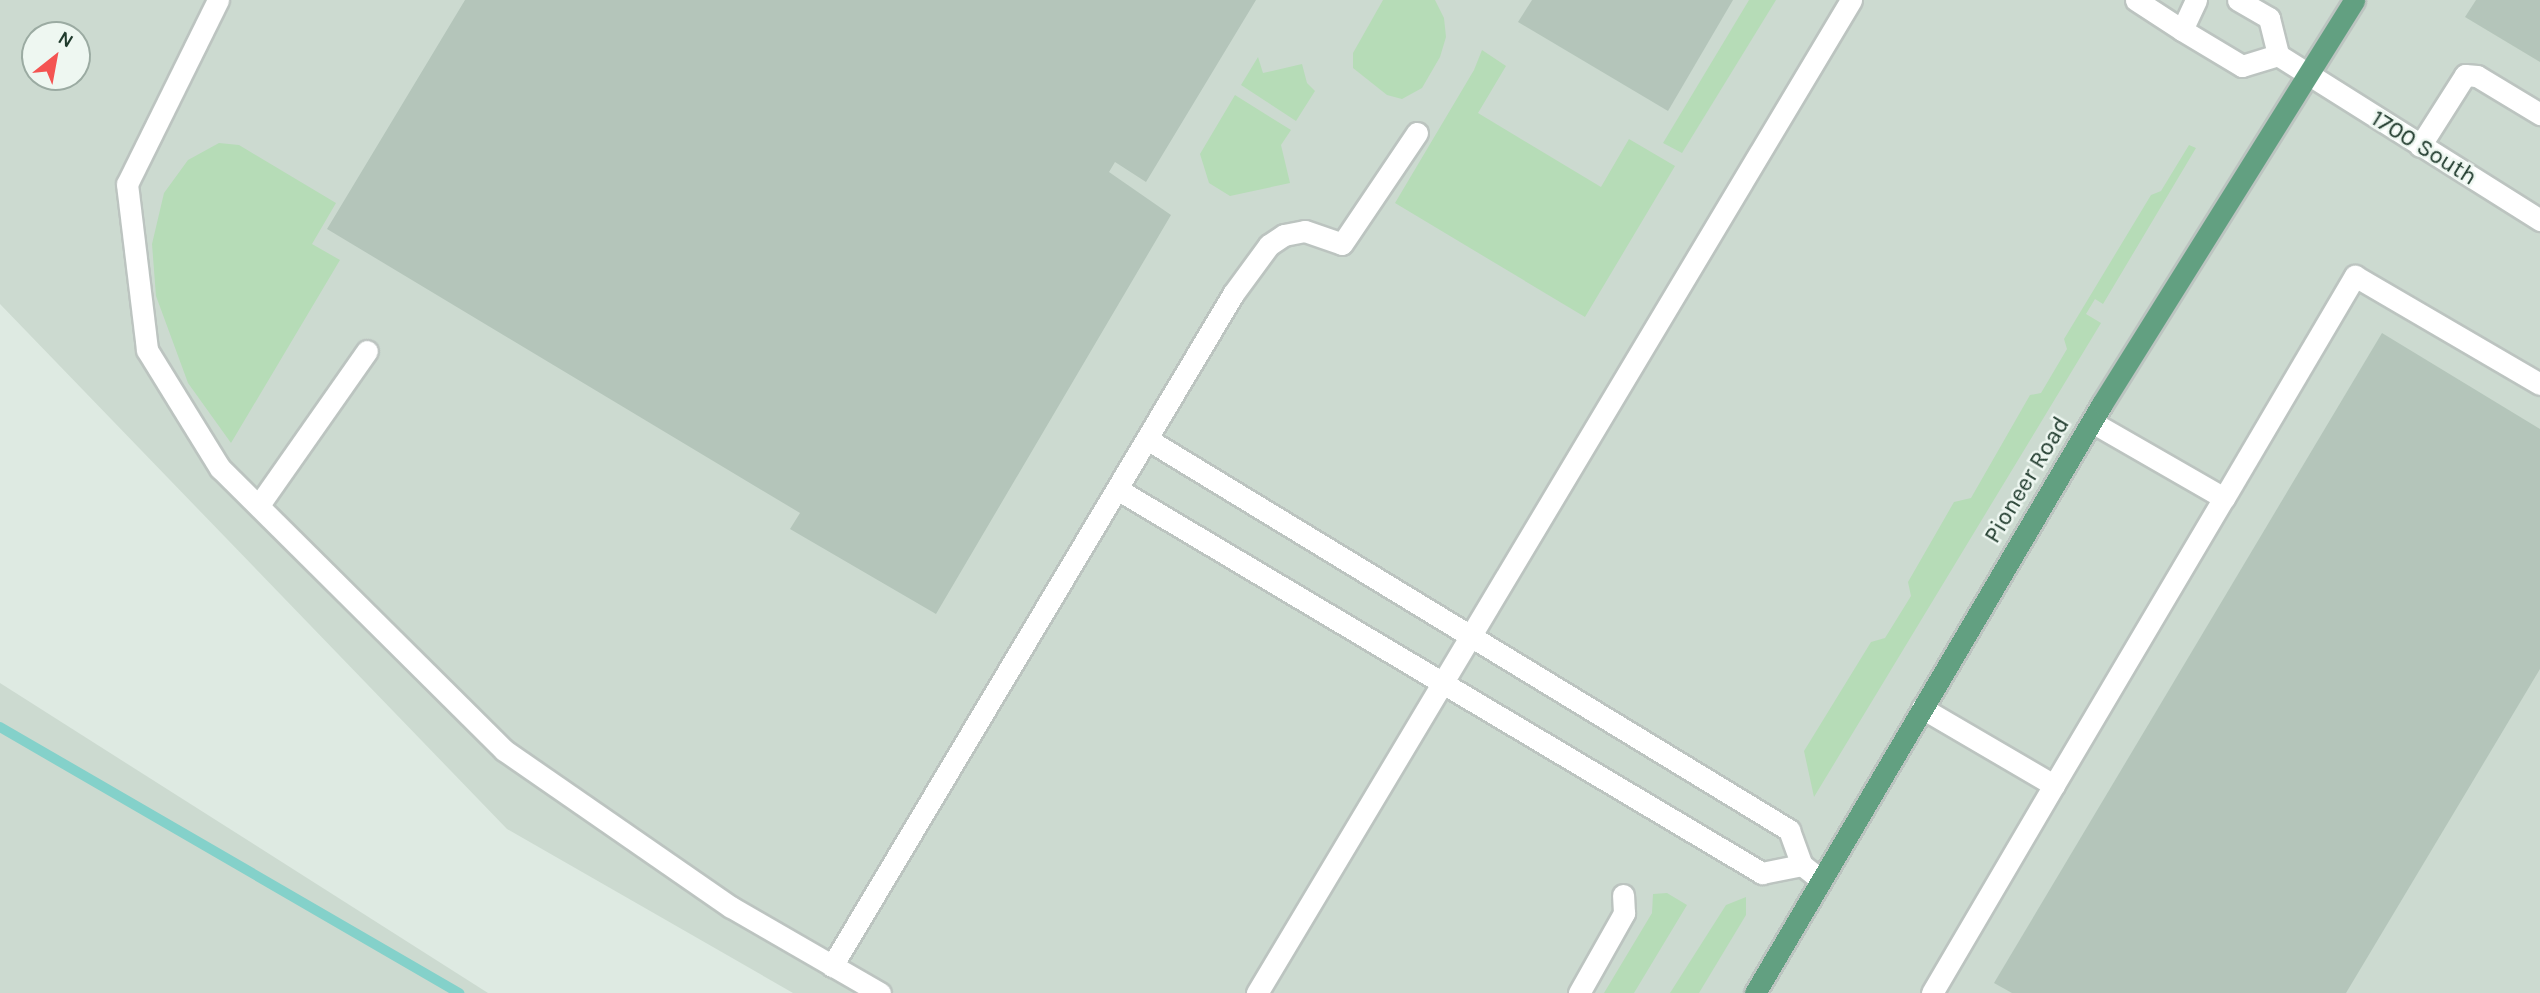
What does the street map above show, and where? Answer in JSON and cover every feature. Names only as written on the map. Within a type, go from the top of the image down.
[{"type":"main road","name":"Pioneer Road","points":[[1755,993],[2092,422],[2259,146],[2309,75],[2354,0]]},
{"type":"street","points":[[218,0],[127,184],[147,350],[220,468],[505,750],[731,907],[880,993]]},
{"type":"street","points":[[1257,993],[1852,0]]},
{"type":"street","points":[[2136,0],[2242,66],[2278,55],[2269,18],[2238,0]]},
{"type":"street","points":[[2182,30],[2196,0]]},
{"type":"street","name":"1700 South","points":[[2278,55],[2540,220]]},
{"type":"street","points":[[2420,146],[2465,75],[2477,76],[2540,114]]},
{"type":"street","points":[[832,966],[1233,294],[1269,245],[1284,235],[1305,231],[1342,244],[1417,133]]},
{"type":"street","points":[[1932,993],[2355,275],[2540,384]]},
{"type":"street","points":[[259,505],[367,351]]},
{"type":"street","points":[[2092,422],[2224,498]]},
{"type":"street","points":[[1147,439],[1789,830],[1801,865],[1821,880]]},
{"type":"street","points":[[1117,489],[1762,873],[1801,865]]},
{"type":"street","points":[[1922,708],[2054,785]]},
{"type":"street","points":[[1579,993],[1624,913],[1623,895]]},
{"type":"shaded area","points":[[0,0],[2540,0],[2540,993],[793,993],[507,829],[0,304]]},
{"type":"shaded area","points":[[0,683],[488,993],[0,993]]},
{"type":"green space","points":[[1383,0],[1435,0],[1444,18],[1446,37],[1440,57],[1422,88],[1402,99],[1387,95],[1353,68],[1353,53]]},
{"type":"green space","points":[[1749,0],[1776,0],[1682,153],[1663,143]]},
{"type":"green space","points":[[1482,50],[1506,66],[1478,113],[1601,187],[1629,139],[1675,166],[1585,317],[1395,203],[1474,70]]},
{"type":"green space","points":[[1258,57],[1263,73],[1302,64],[1307,83],[1315,91],[1296,121],[1241,85]]},
{"type":"green space","points":[[1235,95],[1291,130],[1281,145],[1290,183],[1230,196],[1209,183],[1200,154]]},
{"type":"green space","points":[[219,143],[239,145],[336,203],[312,244],[340,260],[231,443],[188,383],[156,296],[152,244],[164,193],[188,160]]},
{"type":"green space","points":[[2189,145],[2196,148],[2103,304],[2095,299],[2086,314],[2101,323],[1814,797],[1804,751],[1871,642],[1885,638],[1911,596],[1908,582],[1954,502],[1971,498],[2030,395],[2041,393],[2067,349],[2064,339],[2151,195],[2161,191]]},
{"type":"green space","points":[[1667,893],[1687,905],[1634,993],[1604,993],[1652,913],[1653,894]]},
{"type":"green space","points":[[1746,897],[1746,915],[1699,993],[1670,993],[1726,905]]},
{"type":"building","points":[[465,0],[1256,0],[1146,182],[1115,162],[1109,172],[1171,215],[936,614],[790,529],[800,513],[327,229]]},
{"type":"building","points":[[1532,0],[1733,0],[1668,111],[1518,22]]},
{"type":"building","points":[[2476,0],[2540,0],[2540,62],[2465,17]]},
{"type":"building","points":[[2382,333],[2540,429],[2540,669],[2346,993],[2012,993],[1994,983]]},
{"type":"waterway","points":[[0,727],[459,993]]}]
